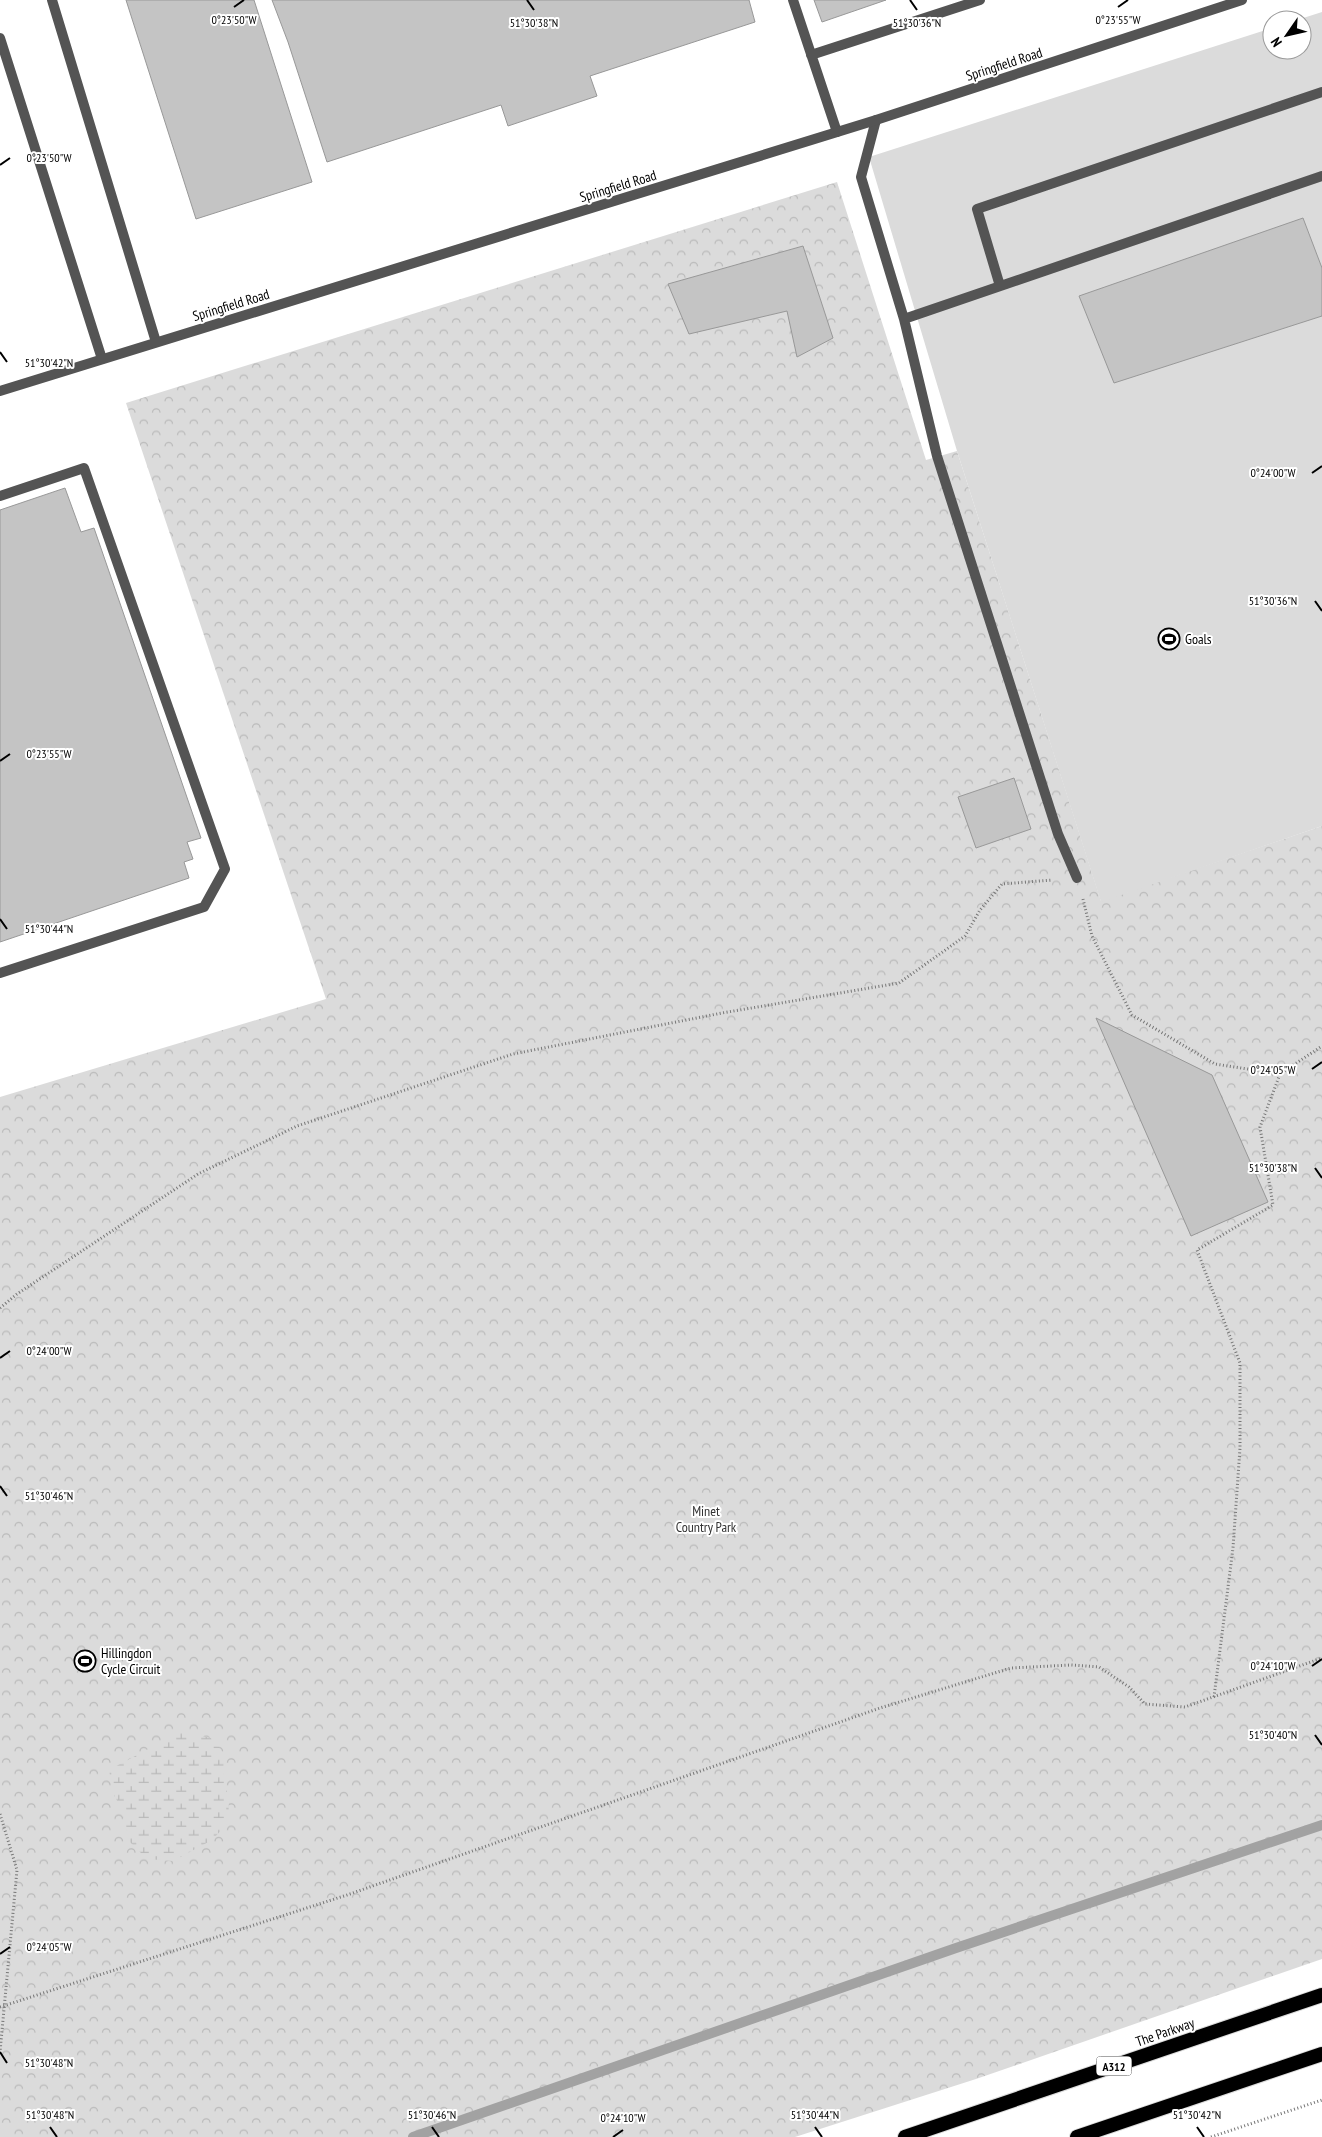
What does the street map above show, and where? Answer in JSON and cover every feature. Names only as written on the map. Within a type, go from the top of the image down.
[{"type":"highway","name":"The Parkway","points":[[905,2137],[1322,1996]]},
{"type":"highway","points":[[1077,2137],[1322,2054]]},
{"type":"street","points":[[52,0],[156,342]]},
{"type":"street","points":[[793,0],[837,132]]},
{"type":"street","points":[[811,55],[980,0]]},
{"type":"street","name":"Springfield Road","points":[[0,391],[876,120],[1242,0]]},
{"type":"street","points":[[0,38],[102,359]]},
{"type":"street","points":[[1000,286],[977,209],[1322,92]]},
{"type":"street","points":[[876,120],[861,177],[904,319],[937,456],[1058,834],[1077,878]]},
{"type":"street","points":[[904,319],[1322,176]]},
{"type":"street","points":[[0,496],[84,468],[226,869],[204,907],[0,973]]},
{"type":"path","points":[[0,1308],[17,1294],[198,1174],[297,1126],[513,1054],[722,1013],[899,983],[965,936],[980,910],[1002,884],[1077,878],[1092,936],[1132,1015],[1215,1064],[1280,1074]]},
{"type":"path","points":[[1214,1697],[1233,1548],[1240,1448],[1240,1363],[1197,1250],[1272,1205],[1260,1127],[1280,1074],[1322,1046]]},
{"type":"path","points":[[0,2007],[347,1895],[880,1708],[1011,1668],[1071,1665],[1099,1667],[1129,1687],[1145,1704],[1185,1707],[1322,1658]]},
{"type":"path","points":[[0,1814],[17,1870],[0,2052]]},
{"type":"path","points":[[1211,2137],[1322,2100]]},
{"type":"green space","name":"Goals","points":[[1322,12],[1322,826],[1101,902],[957,451],[869,157],[1262,31],[1262,60],[1312,60],[1312,15]]},
{"type":"green space","name":"Minet Country Park","points":[[837,182],[926,460],[957,451],[1101,901],[1322,826],[1322,1959],[976,2079],[795,2137],[0,2137],[0,1097],[326,999],[126,403]]},
{"type":"green space","points":[[180,1732],[211,1738],[224,1754],[223,1777],[229,1799],[228,1823],[212,1840],[173,1861],[147,1859],[130,1842],[123,1814],[113,1792],[109,1770]]},
{"type":"building","points":[[126,0],[254,0],[312,182],[196,219]]},
{"type":"building","points":[[272,0],[749,0],[755,22],[590,76],[597,96],[508,126],[501,105],[327,162],[288,42]]},
{"type":"building","points":[[814,0],[886,0],[822,22]]},
{"type":"building","points":[[1303,218],[1322,268],[1322,316],[1114,383],[1079,296]]},
{"type":"building","points":[[803,246],[833,338],[797,357],[787,311],[689,334],[668,284]]},
{"type":"building","points":[[65,488],[81,532],[94,528],[201,838],[187,842],[193,859],[184,862],[189,878],[0,942],[0,510]]},
{"type":"building","points":[[1014,778],[1031,829],[976,848],[958,797]]},
{"type":"building","points":[[1096,1018],[1212,1075],[1268,1202],[1191,1236]]},
{"type":"waterway","points":[[413,2137],[956,1948],[1322,1825]]},
{"type":"place","name":"Goals","points":[[1169,639]]},
{"type":"place","name":"Hillingdon Cycle Circuit","points":[[85,1661]]}]
